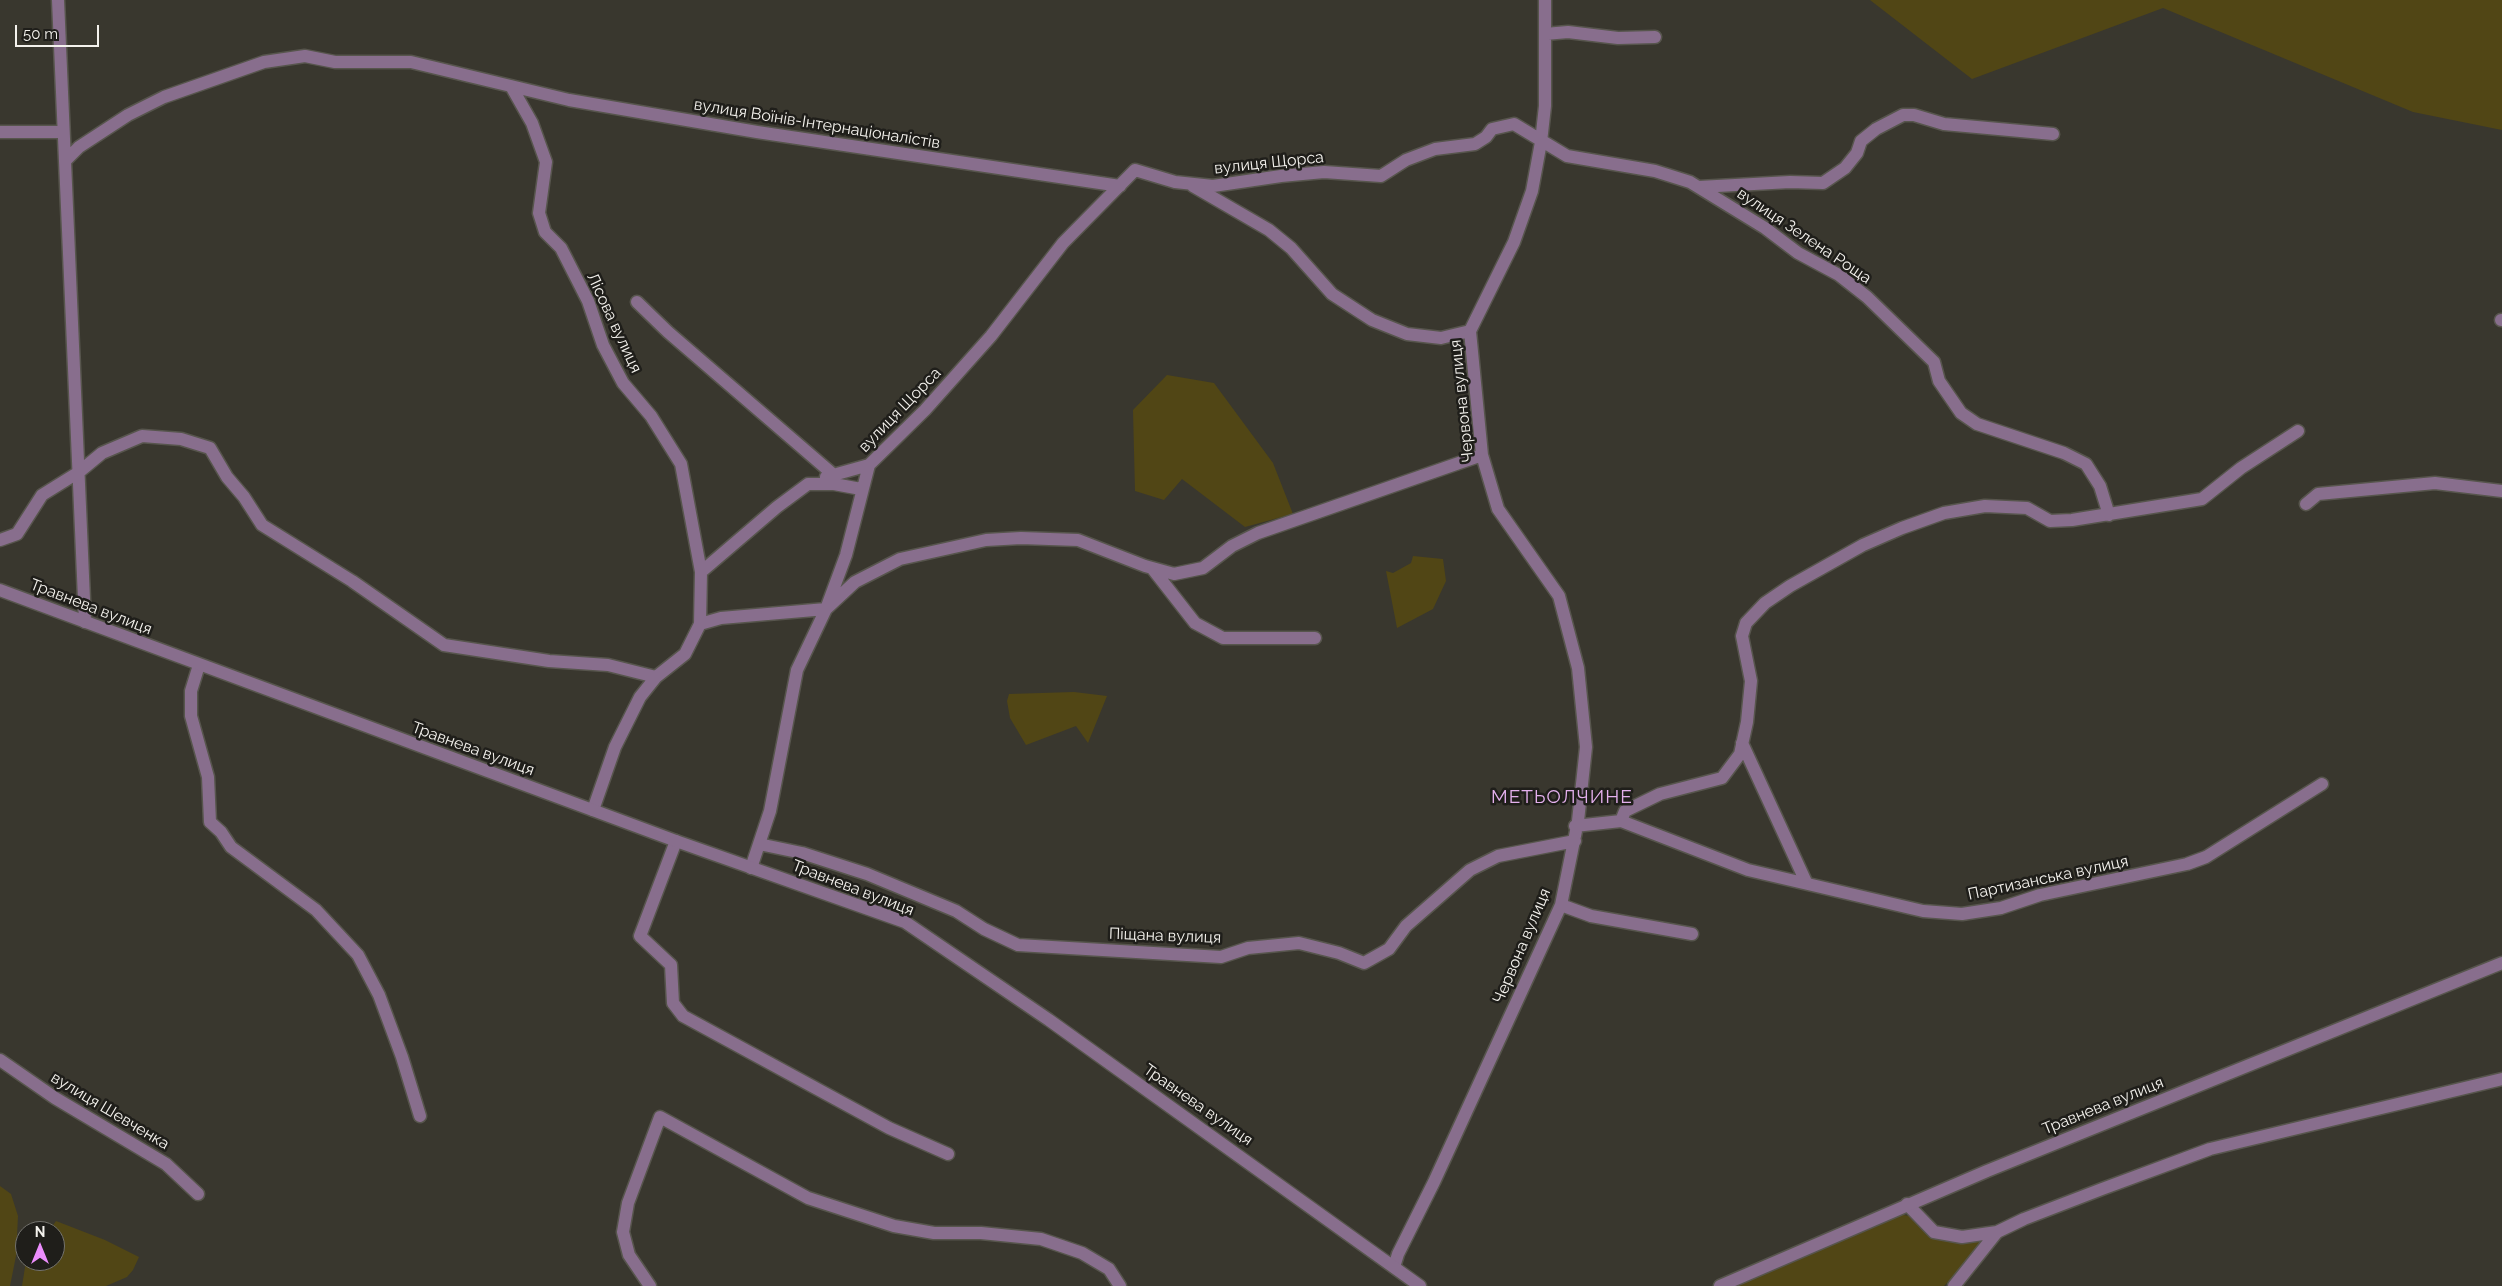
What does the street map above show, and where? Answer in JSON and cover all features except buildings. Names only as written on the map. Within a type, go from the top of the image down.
[{"type":"street","points":[[58,0],[85,622]]},
{"type":"street","name":"Червона вулиця","points":[[1394,1267],[1398,1254],[1434,1182],[1561,905],[1575,840],[1575,826],[1578,821],[1586,747],[1578,668],[1559,596],[1498,509],[1482,455],[1470,331],[1514,242],[1532,191],[1545,106],[1545,0]]},
{"type":"street","points":[[1545,34],[1568,32],[1618,38],[1655,36]]},
{"type":"street","name":"вулиця Воїнів-Інтернаціоналістів","points":[[65,162],[79,147],[128,115],[164,97],[197,84],[287,57],[305,56],[335,62],[411,62],[569,100],[757,132],[1120,186]]},
{"type":"street","name":"Лісова вулиця","points":[[511,86],[532,123],[546,162],[539,213],[545,232],[560,248],[588,301],[603,344],[623,383],[651,416],[682,464],[701,572],[700,624]]},
{"type":"street","points":[[1699,187],[1790,182],[1823,183],[1845,168],[1857,153],[1861,141],[1890,121],[1903,116],[1914,115],[1944,124],[2053,134]]},
{"type":"street","name":"вулиця Щорса","points":[[751,868],[770,810],[797,670],[826,609],[846,555],[868,465],[925,410],[991,336],[1063,243],[1135,170],[1175,182],[1213,186],[1324,172],[1381,176],[1406,160],[1435,149],[1475,144],[1486,137],[1492,129],[1514,124],[1541,142]]},
{"type":"street","points":[[0,132],[63,132]]},
{"type":"street","name":"вулиця Зелена Роща","points":[[1541,142],[1567,156],[1655,171],[1690,182],[1765,228],[1798,253],[1839,275],[1867,297],[1934,362],[1939,381],[1961,413],[1977,424],[2064,453],[2086,464],[2100,486],[2109,515]]},
{"type":"street","name":"вулиця Щорса","points":[[1189,184],[1269,230],[1292,248],[1332,294],[1372,320],[1407,334],[1441,338],[1470,331]]},
{"type":"street","points":[[637,302],[668,332],[834,476]]},
{"type":"street","points":[[1575,826],[1621,821],[1626,811],[1660,794],[1722,778],[1740,754],[1747,722],[1751,681],[1742,636],[1746,623],[1765,603],[1790,586],[1863,545],[1902,528],[1944,514],[1985,506],[2027,508],[2050,521],[2109,515],[2202,499],[2241,468],[2298,431]]},
{"type":"street","points":[[0,540],[17,534],[42,495],[78,472],[102,453],[142,436],[181,439],[210,448],[227,477],[244,496],[262,525],[352,580],[444,645],[549,661],[608,666],[656,677]]},
{"type":"street","points":[[593,810],[615,747],[640,697],[656,677],[685,654],[700,624],[721,618],[826,609],[855,582],[900,559],[986,540],[1021,538],[1078,540],[1152,568],[1174,574],[1203,568],[1232,546],[1258,533],[1482,455]]},
{"type":"street","points":[[701,572],[777,507],[808,484],[825,477],[868,465]]},
{"type":"street","points":[[2306,504],[2318,494],[2435,483],[2502,492]]},
{"type":"street","points":[[808,484],[834,484],[861,490]]},
{"type":"street","points":[[1152,568],[1195,623],[1223,638],[1315,638]]},
{"type":"street","name":"Травнева вулиця","points":[[0,590],[199,666],[676,841],[905,922],[1049,1020],[1420,1286]]},
{"type":"street","points":[[199,666],[191,691],[191,716],[208,777],[210,822],[221,832],[231,847],[316,910],[358,955],[371,978],[389,1022],[402,1056],[420,1116]]},
{"type":"street","points":[[1742,742],[1806,882]]},
{"type":"street","name":"Партизанська вулиця","points":[[1621,821],[1748,870],[1806,882],[1923,911],[1962,914],[2001,908],[2040,894],[2178,867],[2206,857],[2322,784]]},
{"type":"street","name":"Піщана вулиця","points":[[759,844],[802,853],[858,871],[956,911],[984,929],[1018,945],[1221,957],[1248,948],[1300,944],[1340,953],[1364,963],[1389,949],[1406,926],[1470,870],[1498,856],[1575,840]]},
{"type":"street","points":[[676,841],[640,936],[671,965],[673,1003],[684,1016],[889,1128],[948,1154]]},
{"type":"street","points":[[1561,905],[1591,916],[1692,934]]},
{"type":"street","name":"Травнева вулиця","points":[[1720,1286],[1907,1204],[2502,964]]},
{"type":"street","name":"вулиця Шевченка","points":[[0,1060],[55,1098],[166,1164],[198,1194]]},
{"type":"street","points":[[1907,1204],[1934,1232],[1962,1237],[1997,1232],[2024,1219],[2210,1149],[2502,1079]]},
{"type":"street","points":[[650,1286],[629,1255],[623,1232],[628,1203],[660,1117],[808,1198],[894,1226],[934,1234],[981,1234],[1041,1239],[1082,1253],[1108,1269],[1120,1286]]},
{"type":"street","points":[[1954,1286],[1997,1232]]},
{"type":"shaded area","points":[[1870,0],[2502,0],[2502,130],[2413,112],[2163,8],[1972,79]]},
{"type":"shaded area","points":[[1167,375],[1214,383],[1273,463],[1293,514],[1245,527],[1182,479],[1164,500],[1135,491],[1133,410]]},
{"type":"shaded area","points":[[1413,556],[1443,559],[1446,581],[1433,609],[1397,628],[1386,571],[1393,573],[1411,563]]},
{"type":"shaded area","points":[[1074,692],[1107,696],[1088,743],[1076,726],[1026,745],[1010,718],[1007,701],[1009,694]]},
{"type":"shaded area","points":[[0,1186],[11,1194],[18,1216],[18,1221],[15,1221],[15,1261],[10,1286],[0,1286]]},
{"type":"shaded area","points":[[1894,1213],[1909,1216],[1930,1238],[1988,1242],[1944,1286],[1737,1286]]},
{"type":"shaded area","points":[[65,1224],[105,1240],[139,1257],[133,1270],[127,1277],[106,1286],[22,1286],[24,1271],[65,1271]]},
{"type":"district","name":"МЕТЬОЛЧИНЕ","points":[[1562,797]]}]
